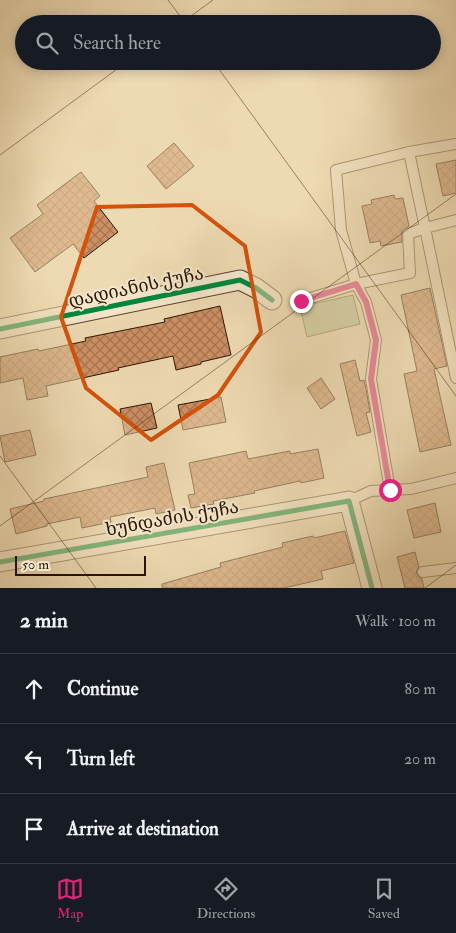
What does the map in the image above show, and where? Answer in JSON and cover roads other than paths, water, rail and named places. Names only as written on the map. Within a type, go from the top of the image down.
[{"type":"street","name":"დადიანის ქუჩა","points":[[0,329],[240,280],[256,288],[272,300]]},
{"type":"street","name":"ხუნდაძის ქუჩა","points":[[0,562],[349,501]]},
{"type":"street","points":[[349,501],[372,588]]},
{"type":"lane","points":[[390,490],[371,379],[376,340],[366,302],[356,284],[340,230],[336,170],[409,152],[456,144]]},
{"type":"lane","points":[[409,152],[456,378]]},
{"type":"lane","points":[[301,301],[356,284],[410,273],[408,234],[456,220]]},
{"type":"lane","points":[[349,501],[371,492],[411,489],[456,478]]},
{"type":"lane","points":[[423,572],[456,568]]}]
